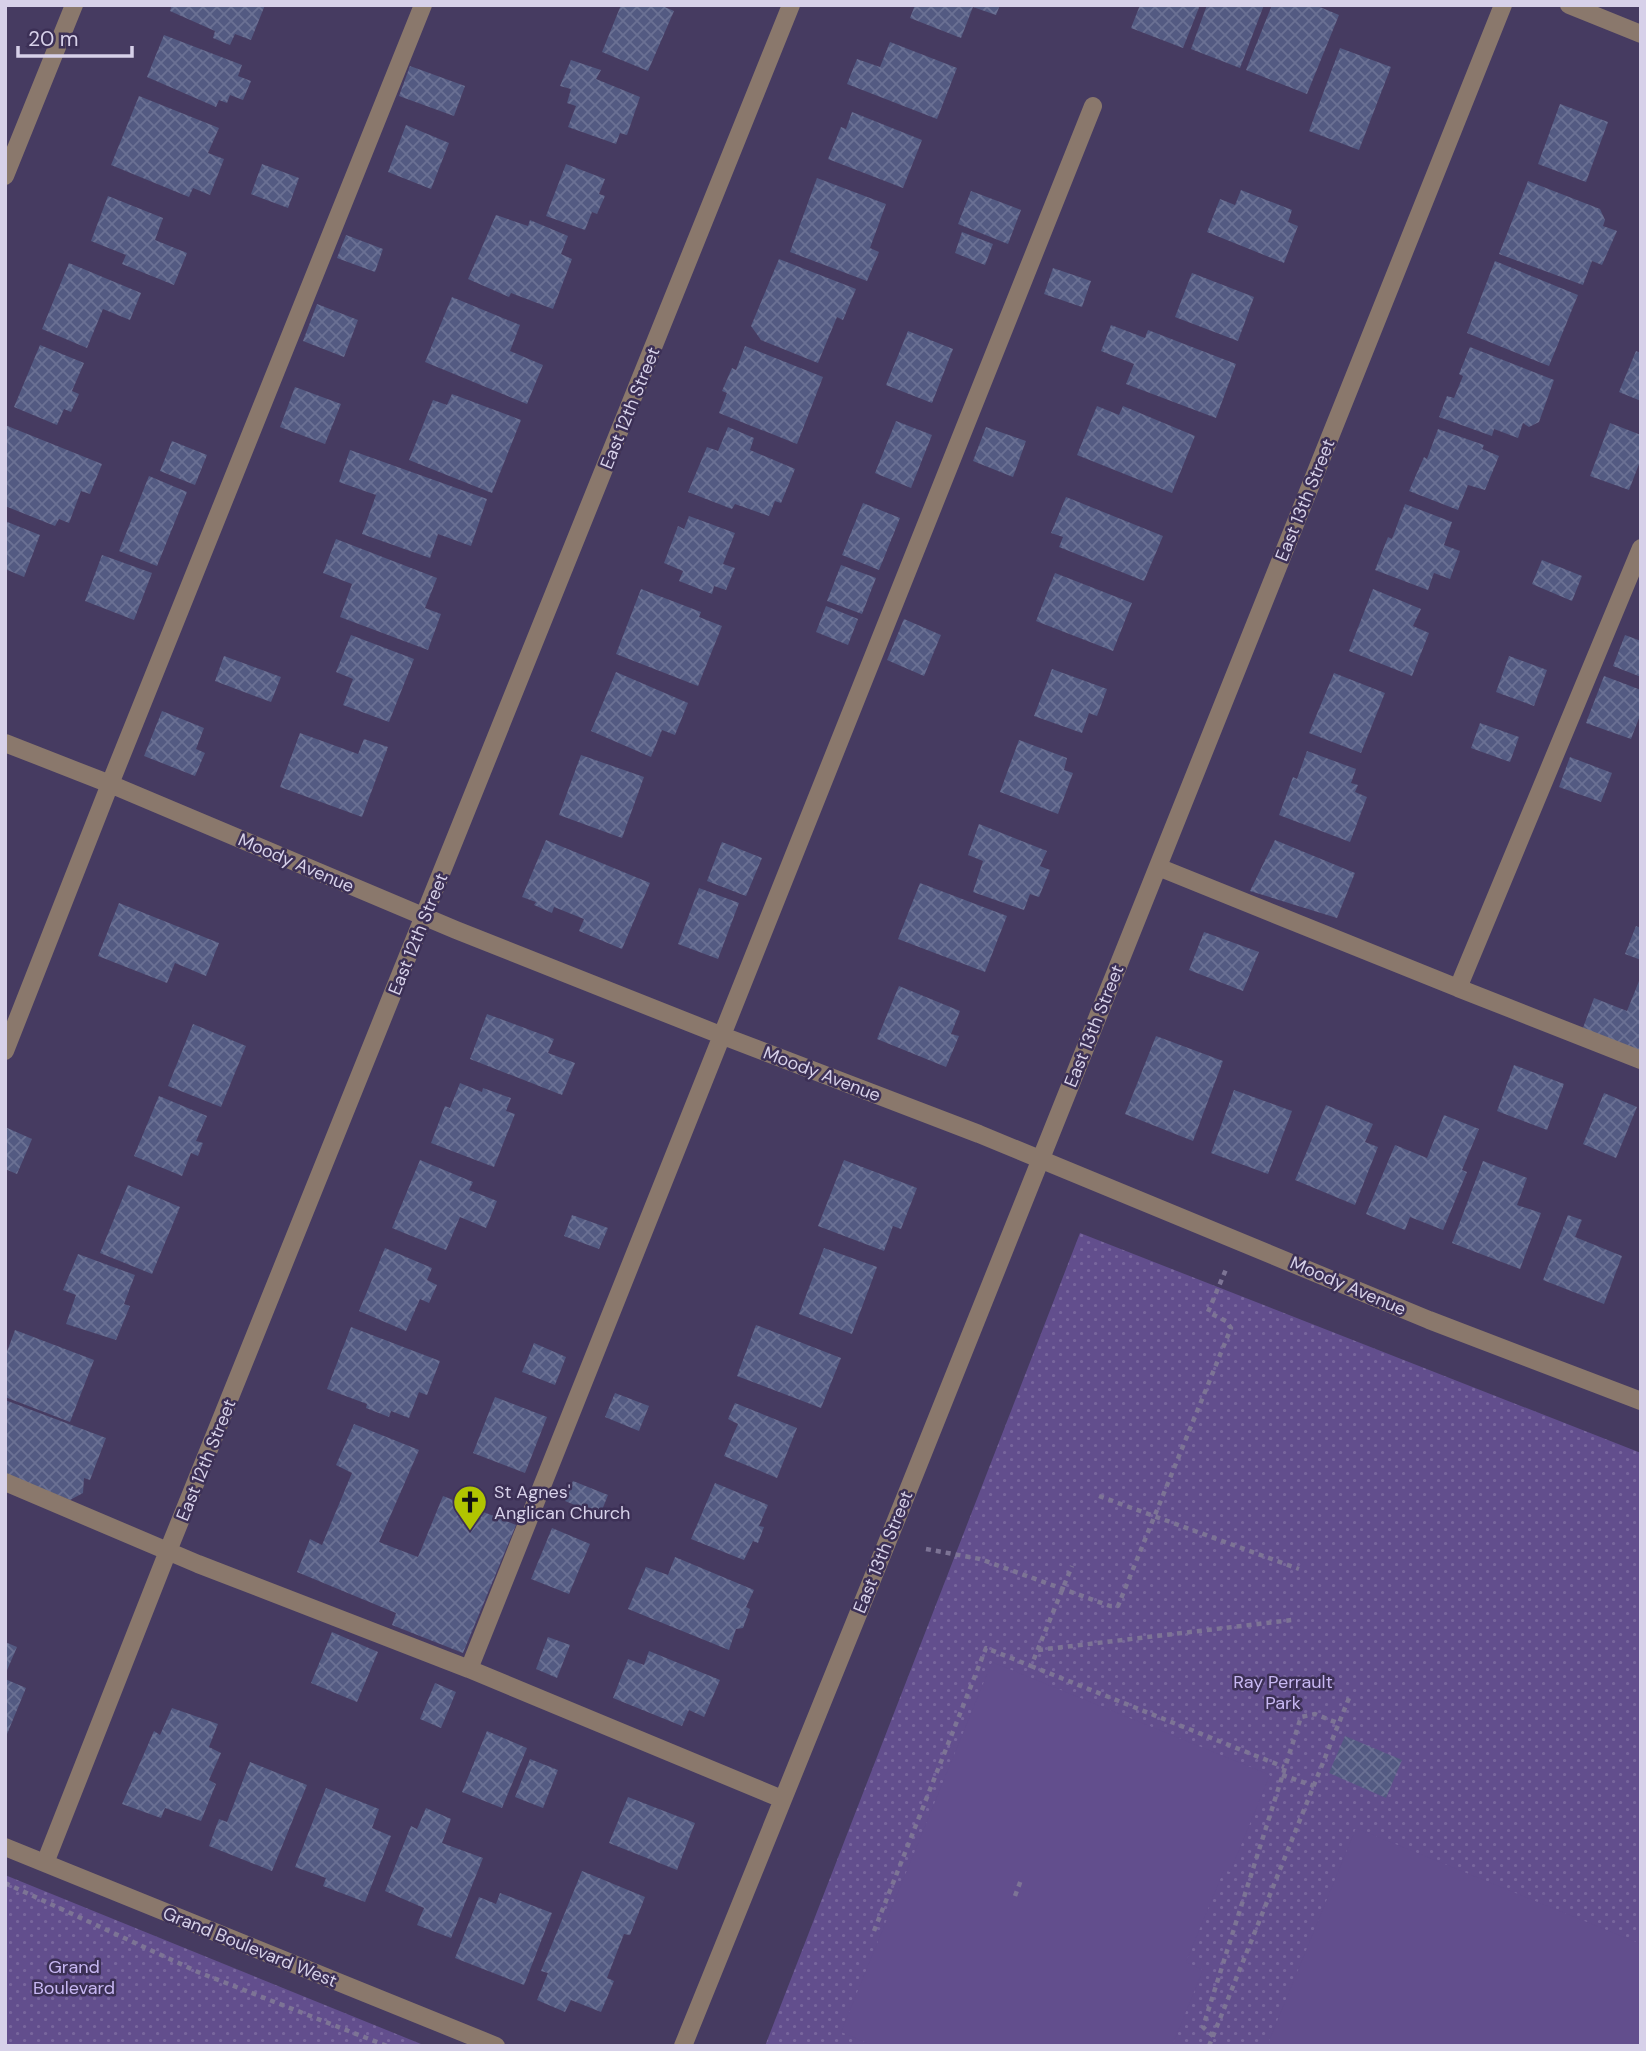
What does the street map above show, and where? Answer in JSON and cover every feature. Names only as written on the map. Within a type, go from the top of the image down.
[{"type":"street","points":[[5,176],[74,5]]},
{"type":"street","points":[[5,1051],[423,5]]},
{"type":"street","name":"East 12th Street","points":[[46,1863],[791,5]]},
{"type":"street","name":"East 13th Street","points":[[683,2046],[1503,5]]},
{"type":"street","points":[[1569,5],[1641,34]]},
{"type":"street","points":[[469,1670],[1093,106]]},
{"type":"street","points":[[1458,988],[1641,548]]},
{"type":"street","name":"Moody Avenue","points":[[5,743],[110,784],[425,917],[1040,1159],[1429,1320],[1641,1401]]},
{"type":"street","points":[[1158,867],[1641,1060]]},
{"type":"street","points":[[5,1482],[782,1799]]},
{"type":"street","name":"Grand Boulevard West","points":[[5,1847],[496,2046]]},
{"type":"path","points":[[926,1549],[980,1559],[1110,1606],[1118,1606],[1231,1328],[1226,1321],[1208,1312],[1227,1267]]},
{"type":"path","points":[[1099,1496],[1299,1569]]},
{"type":"path","points":[[1031,1666],[1072,1566]]},
{"type":"path","points":[[1037,1650],[1292,1619]]},
{"type":"path","points":[[874,1931],[986,1648],[1284,1767]]},
{"type":"path","points":[[1209,2046],[1349,1698]]},
{"type":"path","points":[[1213,2036],[1203,2027],[1301,1717],[1315,1714],[1340,1724]]},
{"type":"path","points":[[1282,1774],[1314,1786]]},
{"type":"path","points":[[1014,1896],[1021,1880]]},
{"type":"path","points":[[5,1883],[198,1972],[387,2046]]},
{"type":"green space","name":"Ray Perrault Park","points":[[1080,1233],[1641,1453],[1641,2046],[765,2046]]},
{"type":"green space","points":[[992,1662],[1270,1775],[1230,1872],[1224,1870],[1186,1962],[1203,1970],[1172,2046],[874,2046],[841,2032]]},
{"type":"green space","points":[[1356,1828],[1641,1944],[1641,2046],[1267,2046]]},
{"type":"green space","name":"Grand Boulevard","points":[[5,1875],[426,2046],[5,2046]]},
{"type":"building","points":[[172,5],[265,5],[251,40],[235,34],[230,45],[213,38],[215,31],[170,11]]},
{"type":"building","points":[[621,5],[660,5],[674,11],[648,71],[602,52]]},
{"type":"building","points":[[915,5],[1000,5],[996,15],[973,7],[961,38],[910,18]]},
{"type":"building","points":[[1140,5],[1200,5],[1183,48],[1131,28]]},
{"type":"building","points":[[1207,5],[1264,5],[1240,68],[1191,49]]},
{"type":"building","points":[[1272,5],[1315,5],[1339,15],[1307,94],[1246,70]]},
{"type":"building","points":[[164,35],[242,65],[238,76],[251,81],[243,100],[230,95],[227,103],[219,100],[216,107],[147,77]]},
{"type":"building","points":[[890,42],[957,68],[937,119],[847,84],[857,59],[880,67]]},
{"type":"building","points":[[1340,48],[1391,67],[1359,150],[1309,131]]},
{"type":"building","points":[[571,60],[601,70],[596,79],[640,97],[627,135],[620,133],[616,144],[568,127],[576,106],[567,103],[571,89],[560,86]]},
{"type":"building","points":[[410,66],[465,86],[454,116],[399,96]]},
{"type":"building","points":[[139,96],[219,128],[208,153],[224,159],[210,195],[193,188],[189,197],[111,165]]},
{"type":"building","points":[[1560,104],[1608,122],[1586,182],[1538,164]]},
{"type":"building","points":[[852,112],[922,140],[903,188],[828,159],[841,127],[846,129]]},
{"type":"building","points":[[406,125],[449,143],[431,189],[388,172]]},
{"type":"building","points":[[262,164],[299,178],[288,208],[251,194]]},
{"type":"building","points":[[566,164],[605,179],[599,194],[605,196],[597,214],[592,212],[585,230],[546,216]]},
{"type":"building","points":[[817,178],[886,204],[870,248],[879,252],[867,281],[790,252]]},
{"type":"building","points":[[1528,181],[1600,209],[1605,220],[1603,226],[1617,231],[1602,265],[1592,261],[1583,285],[1499,254]]},
{"type":"building","points":[[1241,190],[1292,210],[1288,222],[1298,226],[1284,263],[1207,232],[1220,199],[1235,205]]},
{"type":"building","points":[[971,191],[1021,210],[1008,244],[958,224]]},
{"type":"building","points":[[108,196],[163,218],[155,240],[187,253],[174,285],[122,264],[126,255],[91,241]]},
{"type":"building","points":[[496,215],[528,226],[530,220],[568,236],[561,254],[572,259],[553,309],[511,293],[509,297],[468,279]]},
{"type":"building","points":[[962,232],[993,244],[985,265],[955,253]]},
{"type":"building","points":[[346,235],[383,249],[375,272],[337,258]]},
{"type":"building","points":[[779,259],[856,289],[843,320],[837,317],[818,363],[761,340],[751,326]]},
{"type":"building","points":[[1495,261],[1578,295],[1549,366],[1467,333]]},
{"type":"building","points":[[69,263],[141,293],[130,320],[103,309],[87,348],[42,329]]},
{"type":"building","points":[[1053,268],[1091,281],[1082,307],[1044,294]]},
{"type":"building","points":[[1192,273],[1254,297],[1238,341],[1175,317]]},
{"type":"building","points":[[452,297],[520,325],[510,351],[543,365],[527,404],[425,362]]},
{"type":"building","points":[[317,304],[358,320],[344,357],[303,341]]},
{"type":"building","points":[[1111,325],[1145,338],[1148,330],[1236,364],[1216,418],[1126,384],[1134,364],[1101,351]]},
{"type":"building","points":[[908,331],[953,349],[932,403],[886,385]]},
{"type":"building","points":[[40,345],[84,363],[72,391],[79,394],[71,412],[64,409],[57,425],[14,407]]},
{"type":"building","points":[[745,346],[823,377],[797,444],[719,413],[727,393],[722,391],[732,368],[736,370]]},
{"type":"building","points":[[1470,347],[1554,380],[1539,422],[1529,427],[1523,423],[1518,438],[1494,429],[1492,436],[1439,417],[1447,396],[1454,398],[1463,376],[1459,374]]},
{"type":"building","points":[[1636,351],[1641,353],[1641,401],[1619,392]]},
{"type":"building","points":[[295,387],[341,404],[325,444],[280,427]]},
{"type":"building","points":[[452,394],[521,420],[492,493],[409,460],[433,400],[447,405]]},
{"type":"building","points":[[1097,406],[1119,415],[1123,406],[1195,436],[1172,493],[1077,455]]},
{"type":"building","points":[[896,421],[932,435],[911,488],[875,473]]},
{"type":"building","points":[[1610,423],[1641,435],[1641,459],[1629,490],[1590,476]]},
{"type":"building","points":[[5,425],[102,464],[90,494],[81,491],[69,523],[59,519],[55,526],[5,506]]},
{"type":"building","points":[[728,427],[754,438],[750,450],[795,469],[781,503],[775,501],[769,516],[735,504],[732,509],[688,492],[707,447],[718,451]]},
{"type":"building","points":[[986,427],[1026,441],[1013,477],[973,461]]},
{"type":"building","points":[[1438,429],[1484,445],[1482,449],[1499,456],[1485,490],[1468,485],[1458,510],[1409,491],[1424,457],[1427,459]]},
{"type":"building","points":[[172,441],[207,455],[195,485],[160,471]]},
{"type":"building","points":[[350,450],[487,499],[471,546],[438,534],[430,558],[362,534],[376,495],[339,482]]},
{"type":"building","points":[[149,476],[187,492],[157,566],[119,551]]},
{"type":"building","points":[[1066,497],[1163,536],[1144,581],[1059,547],[1063,537],[1051,533]]},
{"type":"building","points":[[863,503],[900,518],[879,570],[842,555]]},
{"type":"building","points":[[1405,504],[1452,522],[1444,545],[1460,551],[1450,579],[1434,573],[1428,590],[1375,570],[1388,537],[1392,539]]},
{"type":"building","points":[[689,516],[735,533],[723,564],[735,568],[726,590],[714,586],[712,594],[679,581],[683,571],[664,563],[678,526],[684,529]]},
{"type":"building","points":[[5,521],[40,535],[24,577],[5,569]]},
{"type":"building","points":[[336,539],[437,578],[425,608],[441,614],[428,650],[340,617],[352,584],[323,573]]},
{"type":"building","points":[[102,555],[152,573],[134,620],[85,601]]},
{"type":"building","points":[[1542,560],[1582,576],[1572,601],[1532,584]]},
{"type":"building","points":[[841,565],[876,578],[862,614],[827,601]]},
{"type":"building","points":[[1055,573],[1132,603],[1113,651],[1036,621]]},
{"type":"building","points":[[641,589],[701,612],[699,617],[722,626],[698,686],[616,654]]},
{"type":"building","points":[[1373,589],[1421,609],[1413,626],[1429,633],[1412,676],[1349,651]]},
{"type":"building","points":[[826,606],[858,619],[848,645],[816,632]]},
{"type":"building","points":[[904,619],[941,635],[924,676],[887,660]]},
{"type":"building","points":[[351,635],[414,659],[389,722],[343,705],[353,679],[336,672]]},
{"type":"building","points":[[1625,635],[1641,641],[1641,677],[1613,666]]},
{"type":"building","points":[[224,656],[281,677],[271,702],[215,681]]},
{"type":"building","points":[[1509,656],[1547,670],[1534,706],[1496,692]]},
{"type":"building","points":[[1052,669],[1107,689],[1097,716],[1089,713],[1082,733],[1034,716]]},
{"type":"building","points":[[616,672],[688,703],[675,735],[662,730],[651,757],[591,731]]},
{"type":"building","points":[[1334,673],[1385,693],[1361,753],[1309,733]]},
{"type":"building","points":[[1604,676],[1641,690],[1641,713],[1631,739],[1586,723]]},
{"type":"building","points":[[162,711],[204,728],[196,749],[205,753],[195,776],[144,756]]},
{"type":"building","points":[[1480,723],[1519,737],[1510,762],[1471,748]]},
{"type":"building","points":[[300,733],[358,754],[364,739],[388,747],[362,817],[280,787]]},
{"type":"building","points":[[1019,740],[1067,758],[1064,770],[1073,773],[1058,814],[1000,792]]},
{"type":"building","points":[[1307,751],[1356,769],[1351,783],[1358,785],[1355,792],[1367,797],[1350,842],[1279,815],[1293,777],[1297,779]]},
{"type":"building","points":[[581,755],[644,777],[622,838],[559,815]]},
{"type":"building","points":[[1570,757],[1612,773],[1601,802],[1559,787]]},
{"type":"building","points":[[979,824],[1047,851],[1040,866],[1050,870],[1039,897],[1030,894],[1024,910],[973,892],[983,861],[968,855]]},
{"type":"building","points":[[546,840],[650,883],[622,949],[579,931],[584,919],[554,907],[552,913],[534,905],[536,902],[522,897]]},
{"type":"building","points":[[1275,840],[1355,873],[1337,918],[1250,891]]},
{"type":"building","points":[[722,842],[762,858],[746,896],[707,881]]},
{"type":"building","points":[[920,883],[1007,916],[985,972],[898,939]]},
{"type":"building","points":[[699,888],[739,903],[718,959],[678,944]]},
{"type":"building","points":[[119,903],[219,943],[206,976],[175,963],[167,983],[98,956]]},
{"type":"building","points":[[1636,926],[1641,928],[1641,960],[1625,954]]},
{"type":"building","points":[[1204,932],[1259,952],[1243,991],[1189,970]]},
{"type":"building","points":[[1641,976],[1641,1059],[1580,1036],[1594,998],[1627,1011]]},
{"type":"building","points":[[899,986],[960,1011],[951,1034],[959,1036],[946,1067],[877,1039]]},
{"type":"building","points":[[487,1014],[554,1039],[548,1053],[575,1063],[562,1095],[470,1059]]},
{"type":"building","points":[[193,1024],[246,1046],[221,1107],[168,1086]]},
{"type":"building","points":[[1156,1036],[1223,1061],[1193,1141],[1125,1114]]},
{"type":"building","points":[[1514,1065],[1564,1084],[1547,1130],[1497,1111]]},
{"type":"building","points":[[460,1083],[482,1092],[483,1088],[511,1098],[506,1111],[515,1114],[494,1167],[431,1143],[445,1106],[450,1108]]},
{"type":"building","points":[[1234,1090],[1292,1111],[1268,1174],[1211,1153]]},
{"type":"building","points":[[1604,1093],[1637,1107],[1616,1158],[1583,1144]]},
{"type":"building","points":[[159,1096],[207,1116],[196,1141],[203,1143],[198,1156],[191,1153],[182,1176],[134,1156]]},
{"type":"building","points":[[1326,1105],[1373,1124],[1365,1142],[1378,1147],[1355,1205],[1295,1180]]},
{"type":"building","points":[[1444,1115],[1479,1129],[1462,1170],[1467,1172],[1443,1230],[1410,1217],[1405,1230],[1366,1214],[1395,1145],[1427,1158]]},
{"type":"building","points":[[5,1127],[32,1139],[17,1174],[5,1169]]},
{"type":"building","points":[[420,1160],[473,1182],[469,1190],[497,1201],[486,1228],[460,1217],[446,1250],[392,1228]]},
{"type":"building","points":[[844,1160],[917,1188],[901,1229],[893,1226],[884,1251],[818,1226]]},
{"type":"building","points":[[1483,1161],[1527,1178],[1517,1205],[1541,1213],[1520,1269],[1452,1243]]},
{"type":"building","points":[[128,1185],[180,1207],[152,1274],[100,1253]]},
{"type":"building","points":[[572,1215],[608,1228],[599,1249],[564,1236]]},
{"type":"building","points":[[1568,1215],[1582,1220],[1575,1237],[1622,1256],[1604,1304],[1543,1280]]},
{"type":"building","points":[[385,1248],[432,1268],[427,1280],[437,1285],[429,1303],[420,1299],[406,1331],[359,1311]]},
{"type":"building","points":[[824,1248],[877,1267],[852,1334],[799,1314]]},
{"type":"building","points":[[78,1254],[135,1275],[124,1304],[130,1306],[116,1340],[66,1324],[76,1295],[63,1290]]},
{"type":"building","points":[[756,1325],[841,1358],[821,1408],[737,1376]]},
{"type":"building","points":[[351,1327],[440,1361],[427,1395],[419,1392],[409,1418],[391,1411],[389,1417],[366,1408],[367,1404],[327,1389]]},
{"type":"building","points":[[15,1330],[94,1360],[70,1422],[5,1397],[5,1357]]},
{"type":"building","points":[[534,1343],[566,1357],[555,1385],[522,1372]]},
{"type":"building","points":[[615,1393],[649,1406],[639,1431],[605,1417]]},
{"type":"building","points":[[495,1397],[547,1417],[525,1473],[473,1453]]},
{"type":"building","points":[[5,1400],[106,1438],[90,1480],[84,1478],[83,1493],[70,1500],[5,1474]]},
{"type":"building","points":[[735,1403],[797,1428],[777,1478],[724,1456],[738,1424],[728,1419]]},
{"type":"building","name":"St Agnes' Anglican Church","points":[[354,1424],[419,1450],[379,1542],[418,1557],[443,1496],[516,1525],[463,1653],[392,1625],[396,1613],[297,1572],[310,1539],[322,1545],[352,1473],[336,1465]]},
{"type":"building","points":[[573,1481],[608,1495],[600,1515],[565,1501]]},
{"type":"building","points":[[715,1483],[768,1505],[759,1526],[764,1527],[758,1543],[753,1541],[744,1560],[691,1539]]},
{"type":"building","points":[[552,1528],[590,1544],[569,1594],[531,1579]]},
{"type":"building","points":[[675,1557],[754,1590],[746,1607],[750,1609],[743,1628],[736,1629],[729,1650],[628,1609],[646,1567],[668,1575]]},
{"type":"building","points":[[332,1632],[378,1652],[357,1702],[311,1683]]},
{"type":"building","points":[[548,1637],[570,1645],[557,1678],[536,1669]]},
{"type":"building","points":[[5,1642],[17,1647],[5,1675]]},
{"type":"building","points":[[649,1651],[720,1680],[704,1717],[689,1710],[682,1726],[613,1698],[628,1659],[644,1665]]},
{"type":"building","points":[[5,1679],[26,1688],[5,1739]]},
{"type":"building","points":[[435,1683],[456,1692],[441,1728],[420,1719]]},
{"type":"building","points":[[172,1708],[218,1724],[209,1747],[221,1753],[209,1780],[216,1784],[201,1821],[165,1808],[161,1818],[122,1804],[154,1731],[160,1735]]},
{"type":"building","points":[[487,1731],[527,1748],[502,1808],[462,1792]]},
{"type":"building","points":[[1345,1736],[1402,1760],[1386,1798],[1329,1773]]},
{"type":"building","points":[[530,1759],[558,1770],[543,1808],[515,1797]]},
{"type":"building","points":[[250,1762],[307,1785],[272,1871],[209,1846],[219,1819],[227,1822]]},
{"type":"building","points":[[326,1788],[379,1809],[372,1828],[391,1836],[365,1902],[323,1886],[326,1878],[295,1867]]},
{"type":"building","points":[[628,1797],[695,1823],[677,1870],[609,1843]]},
{"type":"building","points":[[426,1808],[451,1819],[442,1843],[483,1858],[451,1938],[417,1925],[424,1908],[385,1891],[411,1826],[417,1829]]},
{"type":"building","points":[[582,1871],[645,1897],[630,1935],[624,1934],[607,1978],[614,1981],[601,2012],[571,2000],[565,2012],[537,2000],[548,1973],[541,1971]]},
{"type":"building","points":[[500,1893],[552,1913],[524,1985],[455,1958],[479,1897],[496,1904]]},
{"type":"place","name":"St Agnes' Anglican Church","points":[[470,1532]]}]
